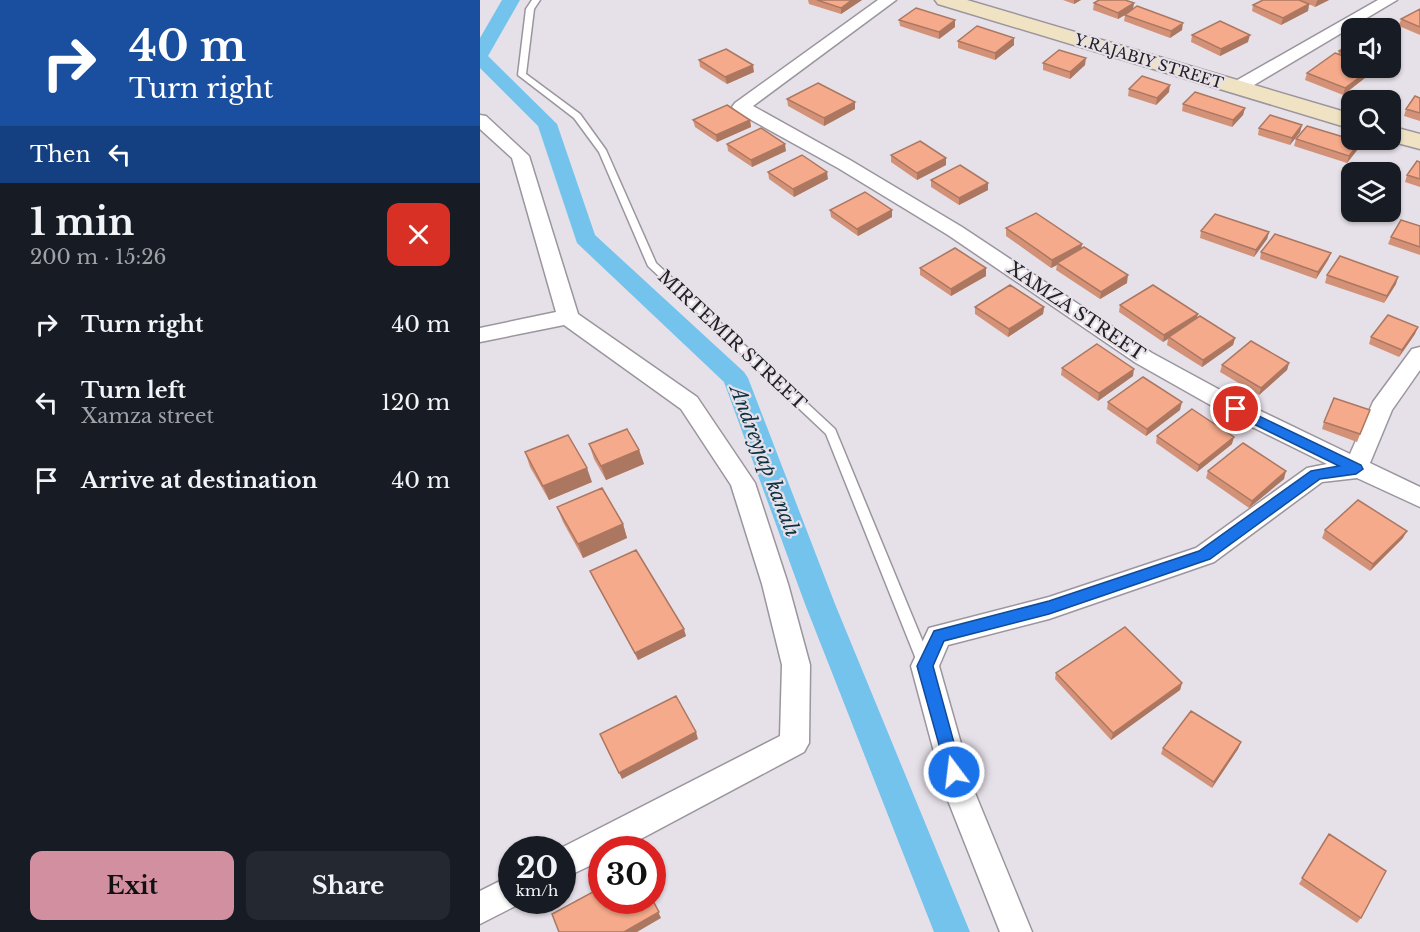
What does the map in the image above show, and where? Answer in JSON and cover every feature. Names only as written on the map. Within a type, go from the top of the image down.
[{"type":"street","name":"XAMZA STREET","points":[[888,0],[741,107],[844,164],[955,231],[1144,358],[1236,409],[1420,498]]},
{"type":"street","name":"Y.RAJABIY STREET","points":[[945,0],[1341,119]]},
{"type":"street","points":[[1238,87],[1389,0]]},
{"type":"street","points":[[480,120],[520,156],[534,196],[568,317],[689,403],[743,483],[775,584],[796,665],[794,743],[576,857]]},
{"type":"street","points":[[1401,137],[1420,142]]},
{"type":"street","points":[[480,335],[568,317]]},
{"type":"street","points":[[925,666],[939,636],[1049,608],[1204,555],[1316,474],[1356,469],[1381,408],[1420,354]]},
{"type":"street","name":"MIRTEMIR STREET","points":[[925,666],[960,793],[1016,932]]},
{"type":"street","points":[[480,908],[498,898]]},
{"type":"lane","name":"MIRTEMIR STREET","points":[[536,0],[530,9],[522,75],[577,116],[603,152],[652,264],[831,432],[925,666]]},
{"type":"building","points":[[817,0],[852,0],[841,8]]},
{"type":"building","points":[[1099,0],[1125,0],[1134,3],[1118,13],[1094,3]]},
{"type":"building","points":[[1263,0],[1299,0],[1309,4],[1283,18],[1253,5]]},
{"type":"building","points":[[1137,6],[1183,23],[1171,31],[1125,15]]},
{"type":"building","points":[[916,8],[955,20],[939,32],[899,20]]},
{"type":"building","points":[[1420,9],[1420,27],[1401,19]]},
{"type":"building","points":[[1220,21],[1250,35],[1221,49],[1192,35]]},
{"type":"building","points":[[977,26],[1014,38],[995,53],[958,41]]},
{"type":"building","points":[[726,49],[753,65],[725,77],[699,60]]},
{"type":"building","points":[[1059,50],[1086,58],[1070,72],[1043,63]]},
{"type":"building","points":[[1335,53],[1341,55],[1341,78],[1358,78],[1345,88],[1307,73]]},
{"type":"building","points":[[1142,76],[1170,85],[1157,98],[1129,89]]},
{"type":"building","points":[[818,83],[855,102],[824,118],[787,99]]},
{"type":"building","points":[[1195,92],[1245,108],[1233,120],[1183,104]]},
{"type":"building","points":[[1415,96],[1420,98],[1420,113],[1406,109]]},
{"type":"building","points":[[727,105],[750,120],[716,135],[693,120]]},
{"type":"building","points":[[1270,115],[1302,125],[1292,138],[1259,128]]},
{"type":"building","points":[[1307,126],[1341,136],[1341,150],[1354,150],[1349,156],[1296,139]]},
{"type":"building","points":[[761,128],[785,144],[751,160],[727,144]]},
{"type":"building","points":[[920,141],[946,158],[917,173],[891,155]]},
{"type":"building","points":[[802,155],[827,172],[793,189],[768,172]]},
{"type":"building","points":[[1417,161],[1420,162],[1420,179],[1407,175]]},
{"type":"building","points":[[960,165],[988,183],[959,198],[931,180]]},
{"type":"building","points":[[865,192],[892,210],[857,229],[830,210]]},
{"type":"building","points":[[1036,213],[1082,244],[1052,260],[1006,228]]},
{"type":"building","points":[[1215,214],[1269,232],[1256,250],[1201,231]]},
{"type":"building","points":[[1401,220],[1420,226],[1420,247],[1391,237]]},
{"type":"building","points":[[1275,234],[1331,253],[1318,272],[1261,252]]},
{"type":"building","points":[[1084,247],[1128,275],[1101,292],[1057,263]]},
{"type":"building","points":[[955,248],[986,268],[951,289],[920,268]]},
{"type":"building","points":[[1340,256],[1398,277],[1387,296],[1327,275]]},
{"type":"building","points":[[1010,285],[1044,307],[1009,329],[975,307]]},
{"type":"building","points":[[1153,285],[1198,314],[1164,335],[1120,305]]},
{"type":"building","points":[[1388,315],[1418,327],[1402,350],[1371,337]]},
{"type":"building","points":[[1200,316],[1235,338],[1203,360],[1169,337]]},
{"type":"building","points":[[1251,341],[1289,363],[1261,388],[1222,365]]},
{"type":"building","points":[[1097,344],[1134,369],[1099,393],[1062,368]]},
{"type":"building","points":[[1143,377],[1182,402],[1147,429],[1108,402]]},
{"type":"building","points":[[1334,398],[1370,410],[1360,434],[1324,422]]},
{"type":"building","points":[[1192,409],[1234,437],[1199,465],[1157,436]]},
{"type":"building","points":[[627,429],[639,450],[601,466],[589,444]]},
{"type":"building","points":[[568,435],[587,468],[543,486],[525,452]]},
{"type":"building","points":[[1243,443],[1286,471],[1252,501],[1208,471]]},
{"type":"building","points":[[602,488],[623,524],[578,544],[557,507]]},
{"type":"building","points":[[1358,500],[1407,531],[1373,564],[1325,530]]},
{"type":"building","points":[[636,550],[684,629],[635,653],[590,571]]},
{"type":"building","points":[[1125,627],[1182,683],[1113,733],[1056,673]]},
{"type":"building","points":[[676,696],[696,732],[619,773],[600,734]]},
{"type":"building","points":[[1191,711],[1241,742],[1214,782],[1163,748]]},
{"type":"building","points":[[1329,834],[1386,871],[1361,918],[1302,878]]},
{"type":"building","points":[[588,895],[588,914],[656,914],[624,932],[559,932],[552,914],[576,914],[576,901]]},
{"type":"waterway","name":"Andreyjap kanalı","points":[[480,54],[511,0]]},
{"type":"waterway","name":"Andreyjap kanalı","points":[[480,58],[547,124],[585,238],[735,378],[820,604],[952,932]]},
{"type":"route","points":[[954,772],[925,666],[939,636],[1049,608],[1204,555],[1316,474],[1356,469],[1236,409]]}]
